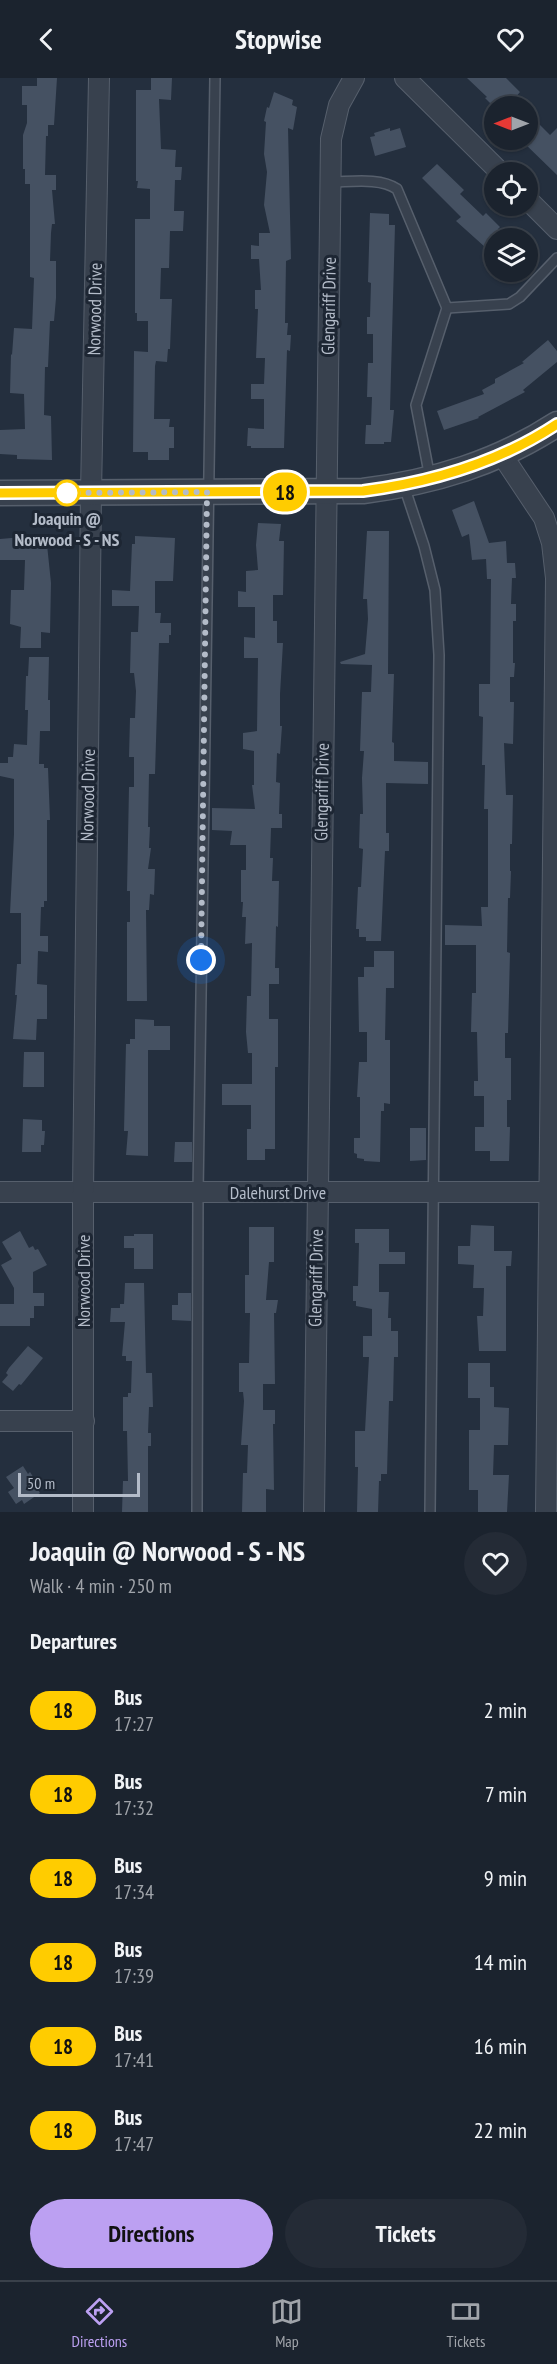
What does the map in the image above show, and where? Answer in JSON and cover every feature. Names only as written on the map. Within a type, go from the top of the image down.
[{"type":"street","name":"Norwood Drive","points":[[83,1512],[83,1193],[91,493],[99,78]]},
{"type":"street","name":"Glengariff Drive","points":[[314,1512],[331,139],[339,105],[354,78]]},
{"type":"street","points":[[405,78],[490,162]]},
{"type":"street","points":[[538,210],[557,229]]},
{"type":"street","points":[[0,493],[363,491],[404,486],[430,480],[502,456],[557,424]]},
{"type":"street","points":[[502,456],[544,518],[552,543],[556,578],[553,1192],[546,1512]]},
{"type":"street","name":"Dalehurst Drive","points":[[0,1192],[317,1194],[553,1192]]},
{"type":"street","points":[[0,1421],[84,1421]]},
{"type":"lane","points":[[197,1512],[198,1193],[214,78]]},
{"type":"lane","points":[[330,182],[379,182],[397,189],[447,308],[416,405],[430,480]]},
{"type":"lane","points":[[447,308],[509,304],[519,297],[557,258]]},
{"type":"lane","points":[[404,486],[424,546],[435,590],[439,646],[430,1512]]},
{"type":"building","points":[[37,78],[57,78],[54,125],[48,125],[48,136],[46,136],[45,175],[56,175],[56,190],[52,190],[55,224],[52,224],[50,261],[56,261],[56,298],[54,321],[50,321],[48,367],[45,367],[44,415],[51,416],[52,460],[17,459],[17,455],[0,454],[0,430],[25,429],[24,394],[10,393],[11,354],[14,328],[32,329],[34,278],[30,277],[30,184],[25,184],[25,169],[23,169],[23,135],[27,123],[27,105],[22,105],[22,86],[37,86]]},
{"type":"building","points":[[151,78],[172,78],[171,100],[159,99],[161,149],[176,150],[175,167],[182,167],[181,180],[175,180],[174,211],[184,211],[183,231],[170,231],[169,268],[161,268],[160,299],[172,299],[170,349],[168,349],[167,362],[156,361],[155,366],[154,419],[170,419],[169,427],[174,427],[174,448],[169,448],[169,460],[148,460],[148,452],[133,452],[134,351],[148,352],[148,321],[137,321],[137,313],[135,313],[135,219],[150,219],[150,189],[137,188],[138,181],[136,181],[136,90],[151,90]]},
{"type":"building","points":[[467,78],[506,78],[520,92],[517,96],[486,96]]},
{"type":"building","points":[[274,92],[293,100],[292,105],[297,107],[293,130],[288,128],[291,259],[286,261],[285,323],[288,323],[287,335],[291,335],[290,351],[287,350],[284,448],[251,448],[247,446],[248,428],[264,429],[264,399],[251,399],[251,384],[264,384],[265,358],[256,358],[258,309],[255,309],[255,290],[261,290],[259,259],[251,259],[251,245],[259,246],[259,233],[270,233],[264,205],[267,172],[264,154],[266,122],[264,121]]},
{"type":"building","points":[[538,123],[550,135],[557,128],[557,175],[531,150],[538,150]]},
{"type":"building","points":[[390,128],[390,131],[400,128],[406,147],[375,156],[370,137],[375,136],[374,133]]},
{"type":"building","points":[[437,164],[464,190],[460,194],[483,216],[489,216],[500,227],[484,228],[484,246],[456,221],[461,217],[422,178]]},
{"type":"building","points":[[370,213],[389,214],[389,225],[395,225],[390,410],[394,410],[391,442],[384,442],[384,444],[365,444],[366,425],[371,425],[372,397],[367,397],[368,363],[373,363],[373,334],[367,334],[371,283],[368,282]]},
{"type":"building","points":[[548,340],[557,351],[557,362],[523,390],[525,392],[479,418],[444,430],[437,411],[484,394],[482,390],[495,383],[495,379],[524,363],[522,362]]},
{"type":"building","points":[[474,501],[489,543],[506,541],[507,563],[515,563],[516,578],[512,578],[511,604],[516,604],[516,621],[513,621],[514,677],[510,677],[510,702],[514,702],[513,744],[504,743],[506,795],[513,795],[510,898],[508,898],[507,952],[510,953],[508,1033],[505,1033],[505,1058],[511,1058],[511,1100],[507,1100],[507,1127],[510,1127],[509,1161],[490,1161],[490,1151],[475,1151],[475,1127],[484,1127],[484,1096],[474,1096],[474,1081],[478,1081],[477,1032],[471,1032],[472,993],[476,993],[476,945],[445,945],[445,925],[482,926],[481,907],[488,907],[488,809],[484,809],[485,765],[482,765],[483,717],[479,716],[479,684],[490,684],[491,579],[487,579],[486,559],[472,560],[469,534],[462,537],[452,510]]},
{"type":"building","points":[[258,523],[281,524],[279,541],[284,541],[283,595],[273,595],[273,621],[277,621],[277,643],[283,643],[280,694],[280,726],[282,726],[280,754],[277,753],[276,782],[280,783],[279,814],[282,814],[282,828],[271,828],[270,858],[273,858],[272,881],[279,881],[275,968],[279,968],[279,984],[269,984],[269,1019],[278,1019],[278,1067],[275,1067],[275,1149],[265,1149],[265,1160],[247,1160],[247,1129],[251,1129],[251,1105],[222,1105],[222,1084],[252,1084],[252,1053],[248,1053],[246,1032],[247,996],[251,996],[252,943],[245,944],[246,917],[242,917],[243,902],[241,902],[241,870],[246,870],[246,845],[230,845],[232,831],[212,830],[212,808],[255,809],[252,785],[254,785],[254,751],[243,749],[243,733],[257,731],[258,658],[244,658],[244,637],[255,638],[255,607],[238,607],[238,591],[246,592],[246,571],[258,570],[256,545]]},
{"type":"building","points":[[367,531],[389,531],[388,674],[394,674],[392,742],[394,743],[394,761],[428,762],[428,784],[386,783],[386,833],[389,833],[389,851],[385,851],[381,941],[366,941],[366,937],[359,937],[359,929],[356,929],[363,849],[359,848],[360,814],[363,814],[364,751],[360,751],[362,692],[371,692],[372,665],[341,664],[340,662],[365,654],[368,619],[367,599],[363,599]]},
{"type":"building","points":[[46,535],[51,583],[50,633],[41,632],[41,648],[20,648],[21,627],[10,624],[11,590],[24,590],[25,560],[0,560],[0,539]]},
{"type":"building","points":[[135,536],[175,538],[173,581],[155,581],[155,613],[161,613],[160,623],[171,623],[171,635],[169,635],[169,643],[159,643],[155,774],[149,774],[148,827],[150,827],[149,848],[151,848],[148,869],[155,869],[154,895],[150,894],[149,910],[146,910],[147,1001],[127,1001],[127,922],[130,922],[130,891],[127,891],[129,787],[134,787],[134,757],[129,757],[130,718],[135,718],[136,691],[134,673],[130,673],[131,632],[138,632],[139,606],[112,606],[112,590],[130,591],[132,544],[135,544]]},
{"type":"building","points":[[29,657],[49,657],[48,700],[50,700],[50,731],[40,731],[39,764],[44,764],[44,768],[48,768],[50,820],[47,820],[47,901],[44,901],[44,907],[41,907],[40,936],[48,936],[48,952],[38,951],[37,984],[47,985],[47,1019],[37,1019],[36,1040],[13,1039],[17,964],[21,964],[21,913],[10,913],[14,779],[0,776],[0,763],[8,763],[8,757],[13,757],[14,744],[27,745],[28,710],[25,710]]},
{"type":"building","points":[[374,951],[394,951],[394,988],[386,988],[385,1040],[390,1040],[390,1104],[384,1103],[384,1111],[381,1111],[380,1162],[364,1161],[364,1159],[357,1158],[357,1154],[354,1153],[354,1138],[360,1138],[360,1097],[357,1097],[359,1062],[367,1062],[367,1032],[359,1032],[358,977],[364,977],[364,967],[374,967]]},
{"type":"building","points":[[135,1019],[154,1020],[154,1026],[170,1026],[170,1050],[148,1050],[148,1156],[126,1155],[128,1131],[124,1131],[126,1044],[130,1044],[130,1039],[135,1039]]},
{"type":"building","points":[[24,1052],[44,1052],[44,1087],[23,1087]]},
{"type":"building","points":[[23,1119],[42,1120],[42,1131],[45,1131],[41,1152],[22,1152]]},
{"type":"building","points":[[410,1128],[426,1128],[426,1160],[410,1161]]},
{"type":"building","points":[[175,1142],[192,1142],[192,1162],[174,1162]]},
{"type":"building","points":[[471,1225],[494,1226],[494,1251],[512,1251],[511,1266],[506,1266],[506,1351],[479,1351],[477,1316],[483,1316],[484,1288],[473,1288],[474,1265],[458,1264],[458,1246],[470,1246]]},
{"type":"building","points":[[249,1227],[274,1227],[274,1262],[269,1262],[266,1300],[278,1300],[276,1313],[274,1313],[275,1384],[263,1384],[263,1410],[275,1410],[275,1424],[273,1424],[274,1490],[266,1489],[266,1512],[242,1512],[243,1473],[247,1473],[248,1445],[241,1445],[244,1401],[243,1392],[239,1392],[239,1363],[249,1363],[250,1313],[245,1313],[245,1275],[249,1275]]},
{"type":"building","points":[[355,1229],[389,1229],[389,1252],[405,1252],[405,1264],[379,1264],[379,1292],[389,1292],[388,1318],[391,1318],[391,1331],[398,1331],[398,1357],[394,1357],[393,1401],[389,1401],[387,1474],[381,1474],[381,1481],[379,1481],[378,1512],[357,1512],[358,1467],[355,1467],[355,1431],[365,1431],[369,1357],[363,1357],[363,1336],[372,1336],[372,1309],[356,1306],[356,1301],[353,1301],[353,1286],[358,1286],[359,1243],[355,1243]]},
{"type":"building","points":[[20,1231],[29,1248],[33,1246],[35,1250],[38,1249],[47,1265],[33,1272],[33,1293],[44,1293],[44,1306],[34,1306],[34,1318],[30,1318],[30,1326],[0,1326],[0,1304],[14,1304],[14,1288],[1,1265],[12,1259],[2,1242]]},
{"type":"building","points":[[134,1234],[153,1234],[153,1269],[134,1269],[134,1248],[124,1248],[124,1236],[134,1236]]},
{"type":"building","points":[[125,1283],[144,1283],[146,1373],[152,1373],[153,1407],[149,1407],[148,1433],[151,1433],[151,1446],[148,1446],[148,1512],[122,1512],[123,1481],[128,1481],[127,1431],[123,1431],[123,1397],[128,1397],[128,1393],[131,1393],[132,1361],[126,1361],[126,1356],[122,1356],[125,1322],[110,1322],[111,1308],[120,1308],[120,1304],[124,1304]]},
{"type":"building","points":[[178,1293],[191,1293],[191,1321],[172,1320],[172,1305],[178,1305]]},
{"type":"building","points":[[28,1346],[43,1358],[21,1385],[19,1384],[13,1391],[2,1382],[8,1375],[6,1373],[9,1368]]},
{"type":"building","points":[[468,1363],[490,1363],[490,1387],[494,1387],[494,1407],[509,1408],[508,1445],[494,1445],[493,1475],[509,1475],[507,1512],[478,1512],[478,1490],[469,1490],[469,1430],[480,1430],[480,1398],[468,1398]]},
{"type":"building","points":[[23,1466],[39,1486],[37,1488],[40,1493],[24,1504],[22,1500],[16,1504],[8,1492],[14,1488],[6,1477]]},
{"type":"bus line","name":"18","points":[[0,493],[363,491],[404,486],[430,480],[502,456],[557,424]]},
{"type":"place","name":"Joaquin @ Norwood - S - NS","points":[[67,493]]},
{"type":"route","points":[[67,493],[207,492],[201,960]]}]
